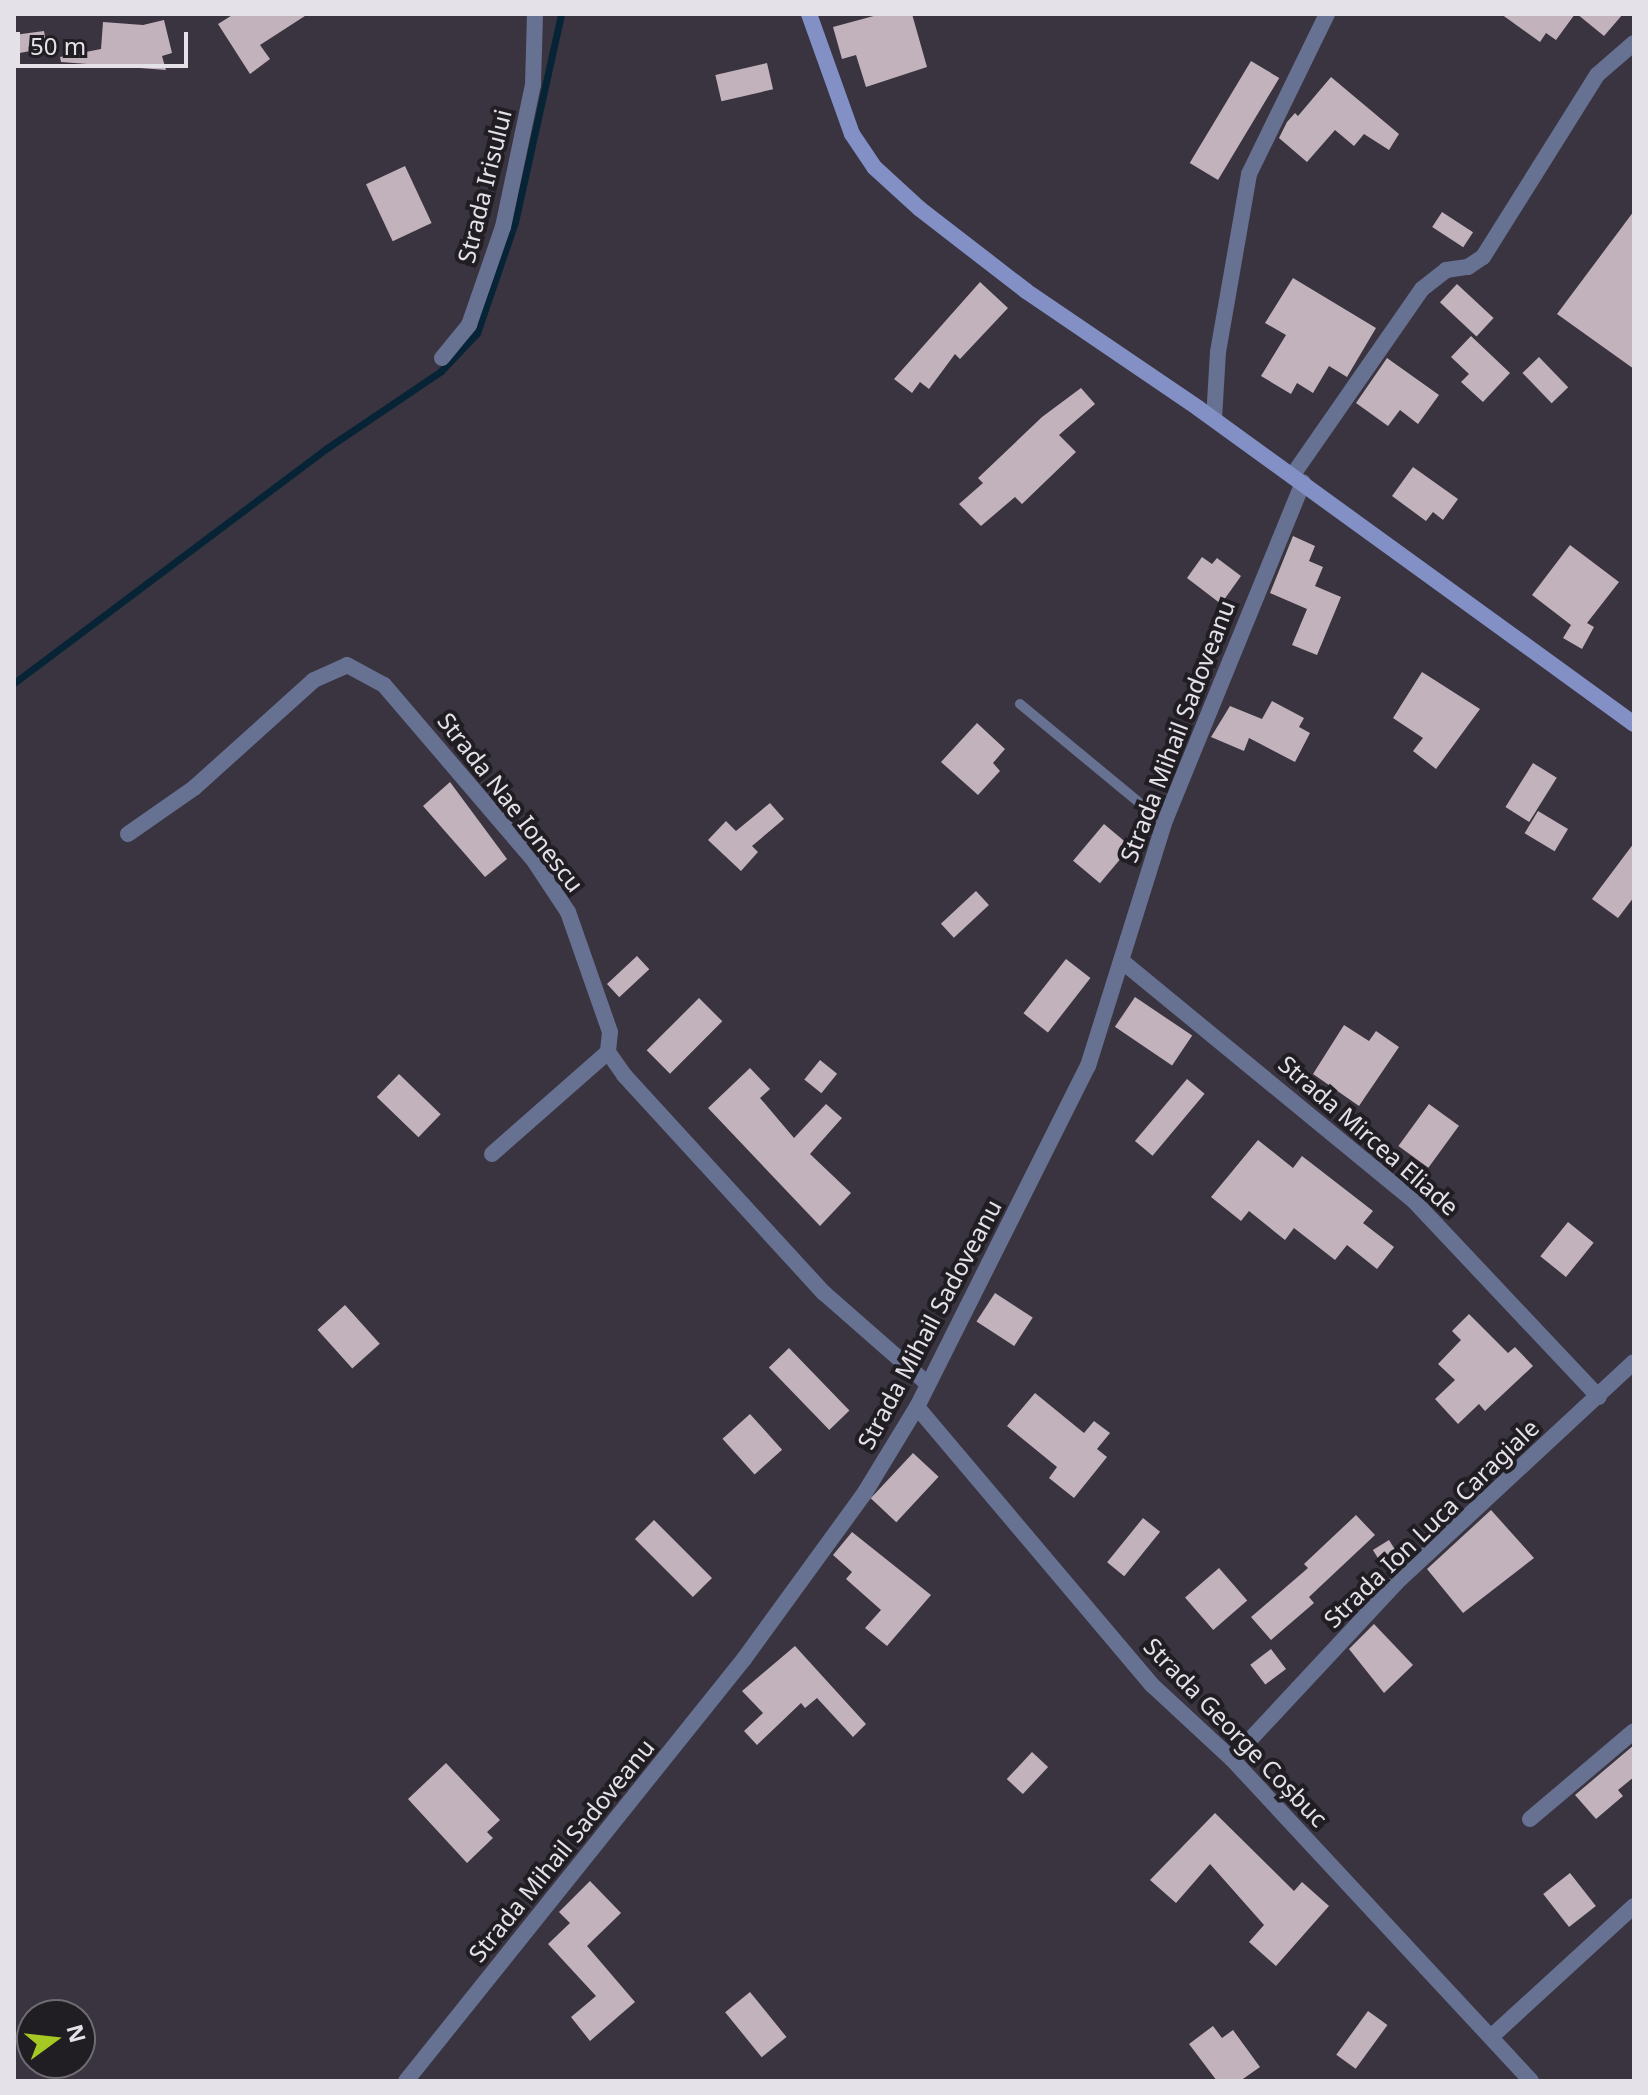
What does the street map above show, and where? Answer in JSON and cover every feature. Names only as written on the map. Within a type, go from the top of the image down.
[{"type":"main road","points":[[809,14],[852,134],[874,167],[1026,291],[1214,419],[1634,724]]},
{"type":"street","name":"Strada Irisului","points":[[442,358],[469,325],[503,227],[533,85],[535,14]]},
{"type":"street","points":[[1214,419],[1218,352],[1249,174],[1327,14]]},
{"type":"street","name":"Strada Mihail Sadoveanu","points":[[406,2081],[744,1659],[864,1494],[917,1407],[1077,1091],[1123,962],[1164,823],[1298,479],[1422,289],[1446,270],[1468,267],[1483,257],[1597,75],[1634,43]]},
{"type":"street","name":"Strada Nae Ionescu","points":[[128,834],[194,788],[314,680],[347,665],[384,685],[535,862],[568,912],[610,1032],[608,1052]]},
{"type":"street","name":"Strada Mircea Eliade","points":[[1123,962],[1415,1202],[1599,1397]]},
{"type":"street","points":[[492,1154],[608,1052],[824,1293],[928,1384]]},
{"type":"street","name":"Strada Ion Luca Caragiale","points":[[1232,1759],[1397,1582],[1634,1362]]},
{"type":"street","name":"Strada George Coșbuc","points":[[917,1407],[1152,1685],[1232,1759],[1531,2081]]},
{"type":"street","points":[[1530,1819],[1634,1731]]},
{"type":"street","points":[[1491,2037],[1634,1906]]},
{"type":"lane","points":[[1020,704],[1164,823]]},
{"type":"building","points":[[234,14],[308,14],[260,45],[270,59],[250,74],[218,24]]},
{"type":"building","points":[[881,14],[912,14],[927,67],[866,87],[856,55],[842,59],[833,27]]},
{"type":"building","points":[[1501,14],[1575,14],[1556,40],[1546,33],[1540,42]]},
{"type":"building","points":[[1577,14],[1623,14],[1604,36]]},
{"type":"building","points":[[164,20],[172,53],[162,56],[166,70],[61,62],[60,57],[101,49],[103,22],[143,25]]},
{"type":"building","points":[[44,31],[47,48],[14,54],[14,35]]},
{"type":"building","points":[[1251,61],[1279,78],[1218,180],[1190,163]]},
{"type":"building","points":[[767,63],[773,89],[721,101],[715,75]]},
{"type":"building","points":[[1331,77],[1399,134],[1389,150],[1364,134],[1354,146],[1335,130],[1307,162],[1279,138],[1287,122],[1295,113],[1298,116]]},
{"type":"building","points":[[405,166],[432,223],[393,241],[366,184]]},
{"type":"building","points":[[1634,211],[1634,369],[1557,314]]},
{"type":"building","points":[[1442,212],[1473,232],[1463,247],[1432,227]]},
{"type":"building","points":[[1293,278],[1376,328],[1347,377],[1329,366],[1313,393],[1297,383],[1291,394],[1261,376],[1286,335],[1265,323]]},
{"type":"building","points":[[980,282],[1008,308],[960,359],[955,354],[929,389],[920,382],[912,393],[894,379]]},
{"type":"building","points":[[1457,284],[1494,318],[1477,336],[1440,302]]},
{"type":"building","points":[[1471,336],[1510,373],[1483,402],[1461,382],[1469,374],[1451,357]]},
{"type":"building","points":[[1539,357],[1568,387],[1552,403],[1522,373]]},
{"type":"building","points":[[1387,358],[1439,395],[1418,424],[1400,410],[1388,426],[1356,403]]},
{"type":"building","points":[[1081,388],[1095,404],[1059,435],[1076,452],[1022,504],[1015,497],[981,526],[959,504],[983,483],[978,478],[1042,417]]},
{"type":"building","points":[[1413,467],[1458,499],[1443,520],[1433,512],[1426,521],[1392,496]]},
{"type":"building","points":[[1293,536],[1315,546],[1309,561],[1323,567],[1315,586],[1341,597],[1317,655],[1292,645],[1307,609],[1270,593]]},
{"type":"building","points":[[1570,545],[1619,582],[1587,623],[1594,627],[1582,649],[1563,638],[1571,625],[1532,595]]},
{"type":"building","points":[[1202,557],[1212,564],[1217,558],[1241,576],[1221,604],[1187,578]]},
{"type":"building","points":[[1422,672],[1480,709],[1436,769],[1413,751],[1423,738],[1393,718]]},
{"type":"building","points":[[1272,701],[1304,718],[1299,727],[1310,733],[1295,762],[1249,738],[1244,751],[1211,737],[1230,706],[1262,719]]},
{"type":"building","points":[[977,723],[1005,749],[993,763],[1000,771],[978,795],[941,762]]},
{"type":"building","points":[[1533,763],[1557,778],[1529,822],[1505,807]]},
{"type":"building","points":[[450,782],[507,859],[485,877],[423,806]]},
{"type":"building","points":[[770,803],[784,819],[752,846],[758,852],[741,871],[708,840],[726,821],[736,831]]},
{"type":"building","points":[[1538,811],[1568,829],[1555,851],[1525,833]]},
{"type":"building","points":[[1104,824],[1131,846],[1100,883],[1073,861]]},
{"type":"building","points":[[1634,843],[1634,897],[1618,918],[1592,899]]},
{"type":"building","points":[[976,891],[989,905],[954,938],[941,924]]},
{"type":"building","points":[[637,956],[649,969],[619,997],[607,984]]},
{"type":"building","points":[[1066,959],[1090,978],[1048,1032],[1024,1013]]},
{"type":"building","points":[[1135,997],[1192,1036],[1172,1065],[1115,1027]]},
{"type":"building","points":[[699,998],[722,1021],[670,1074],[647,1050]]},
{"type":"building","points":[[1344,1025],[1369,1041],[1376,1031],[1399,1047],[1359,1106],[1313,1074]]},
{"type":"building","points":[[820,1060],[837,1074],[821,1093],[804,1079]]},
{"type":"building","points":[[750,1068],[770,1089],[760,1098],[794,1138],[826,1104],[842,1118],[810,1154],[851,1193],[820,1226],[708,1108]]},
{"type":"building","points":[[399,1074],[441,1114],[418,1137],[377,1097]]},
{"type":"building","points":[[1187,1079],[1205,1094],[1153,1156],[1135,1141]]},
{"type":"building","points":[[1429,1104],[1459,1126],[1428,1168],[1398,1146]]},
{"type":"building","points":[[1258,1140],[1293,1168],[1302,1156],[1373,1211],[1363,1223],[1394,1247],[1377,1269],[1347,1245],[1335,1260],[1294,1228],[1285,1240],[1249,1211],[1241,1221],[1211,1197]]},
{"type":"building","points":[[1568,1222],[1594,1243],[1566,1277],[1540,1256]]},
{"type":"building","points":[[995,1293],[1033,1318],[1014,1346],[976,1322]]},
{"type":"building","points":[[345,1305],[380,1344],[352,1368],[318,1330]]},
{"type":"building","points":[[1469,1314],[1508,1353],[1515,1347],[1533,1366],[1485,1411],[1479,1404],[1458,1424],[1435,1399],[1455,1380],[1438,1364],[1461,1340],[1452,1331]]},
{"type":"building","points":[[789,1348],[849,1411],[829,1430],[769,1367]]},
{"type":"building","points":[[1035,1393],[1084,1433],[1094,1421],[1110,1433],[1097,1449],[1107,1457],[1074,1498],[1049,1478],[1057,1467],[1007,1426]]},
{"type":"building","points":[[750,1414],[782,1450],[755,1474],[723,1439]]},
{"type":"building","points":[[913,1453],[939,1477],[896,1522],[871,1498]]},
{"type":"building","points":[[1491,1510],[1534,1558],[1463,1613],[1427,1569]]},
{"type":"building","points":[[1356,1515],[1375,1535],[1309,1597],[1314,1603],[1271,1640],[1251,1617],[1308,1568],[1304,1564]]},
{"type":"building","points":[[1143,1518],[1160,1532],[1124,1576],[1107,1562]]},
{"type":"building","points":[[654,1520],[712,1578],[693,1597],[635,1539]]},
{"type":"building","points":[[852,1532],[931,1595],[887,1646],[865,1628],[881,1610],[846,1579],[852,1572],[833,1555]]},
{"type":"building","points":[[1389,1540],[1399,1556],[1383,1566],[1373,1550]]},
{"type":"building","points":[[1219,1568],[1247,1600],[1213,1630],[1185,1598]]},
{"type":"building","points":[[1374,1624],[1413,1665],[1384,1693],[1349,1649]]},
{"type":"building","points":[[795,1646],[866,1724],[853,1737],[817,1698],[805,1708],[801,1703],[757,1745],[744,1731],[763,1713],[742,1691]]},
{"type":"building","points":[[1271,1649],[1286,1669],[1265,1685],[1250,1665]]},
{"type":"building","points":[[1634,1745],[1634,1777],[1618,1790],[1623,1796],[1596,1819],[1575,1795]]},
{"type":"building","points":[[1032,1752],[1048,1767],[1023,1794],[1007,1779]]},
{"type":"building","points":[[446,1763],[500,1820],[487,1832],[493,1838],[467,1863],[408,1799]]},
{"type":"building","points":[[1215,1813],[1294,1891],[1302,1882],[1329,1906],[1276,1966],[1249,1942],[1264,1925],[1210,1864],[1176,1903],[1150,1880]]},
{"type":"building","points":[[1570,1873],[1596,1906],[1569,1927],[1543,1894]]},
{"type":"building","points":[[590,1881],[621,1913],[587,1946],[635,2002],[590,2041],[571,2017],[596,1996],[548,1944],[570,1923],[559,1912]]},
{"type":"building","points":[[750,1992],[787,2037],[762,2057],[725,2012]]},
{"type":"building","points":[[1368,2011],[1387,2025],[1356,2069],[1336,2055]]},
{"type":"building","points":[[1213,2026],[1222,2038],[1233,2030],[1260,2067],[1240,2081],[1217,2081],[1189,2044]]},
{"type":"waterway","points":[[14,683],[327,448],[441,371],[477,333],[515,222],[561,14]]}]
